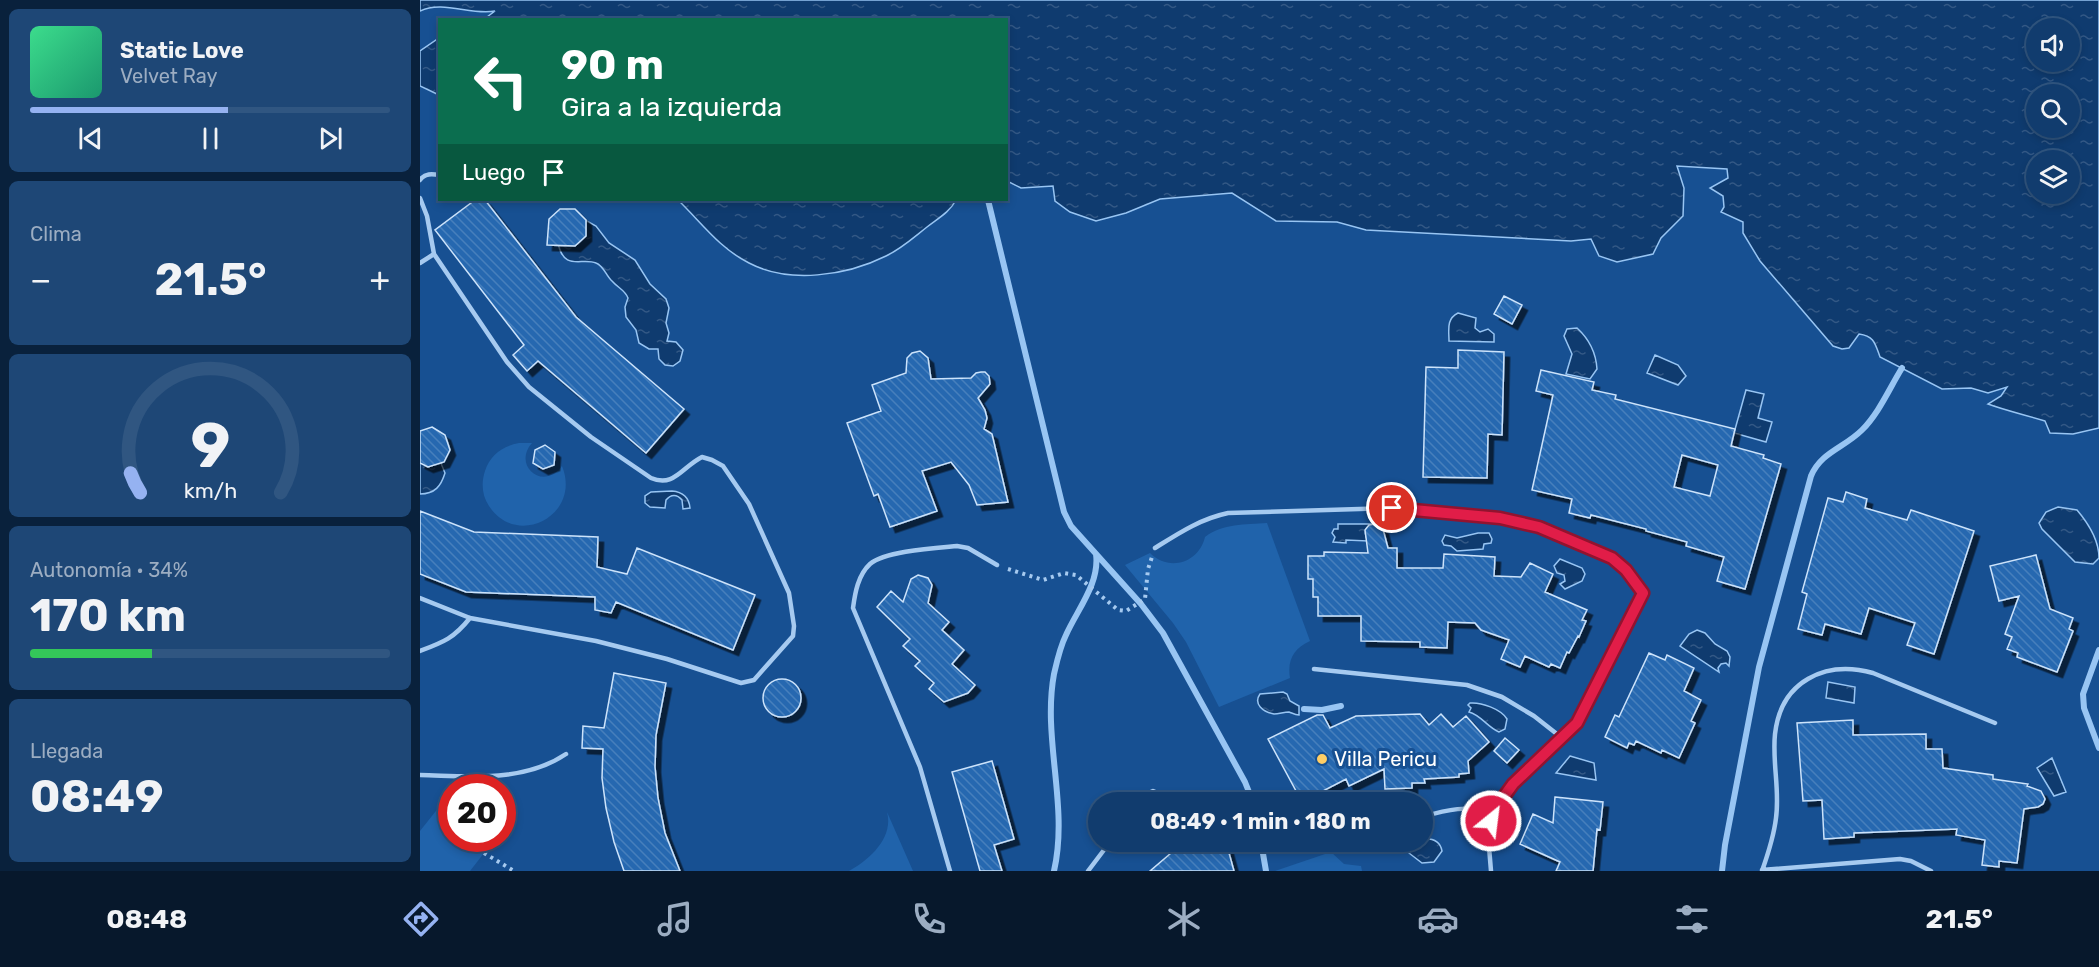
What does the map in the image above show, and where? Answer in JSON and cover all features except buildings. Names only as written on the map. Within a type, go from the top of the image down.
[{"type":"lane","points":[[420,180],[423,176],[438,175]]},
{"type":"lane","points":[[420,198],[428,216],[434,255],[507,362],[528,387],[591,437],[651,478],[661,482],[671,480],[692,462],[702,457],[723,466],[749,504],[772,553],[789,593],[794,626],[793,636],[754,680],[741,683],[667,659],[596,641],[470,618],[420,598]]},
{"type":"lane","points":[[420,263],[434,255]]},
{"type":"lane","points":[[1155,548],[1186,528],[1228,513],[1392,508],[1519,521],[1550,531],[1612,558],[1626,570],[1643,593],[1573,729],[1513,784],[1493,814],[1488,835],[1491,871]]},
{"type":"lane","points":[[950,871],[920,767],[854,608],[855,595],[857,585],[869,565],[881,558],[957,546],[968,548],[997,565]]},
{"type":"lane","points":[[420,651],[446,641],[458,633],[470,618]]},
{"type":"lane","points":[[1314,669],[1467,685],[1502,697],[1534,716],[1562,738]]},
{"type":"lane","points":[[1931,871],[1911,861],[1900,859],[1762,871],[1776,818],[1776,728],[1784,708],[1791,694],[1809,679],[1827,670],[1858,669],[1995,723]]},
{"type":"lane","points":[[420,775],[488,776],[529,772],[566,754]]},
{"type":"lane","points":[[1433,814],[1460,808],[1476,809],[1493,814]]},
{"type":"lane","points":[[1089,871],[1103,852]]},
{"type":"path","points":[[997,565],[1043,580],[1064,573],[1076,575],[1118,610],[1126,611],[1145,599],[1148,569],[1155,548]]},
{"type":"path","points":[[484,853],[514,871]]},
{"type":"shaded area","points":[[532,443],[527,451],[526,460],[532,472],[539,476],[546,476],[562,466],[566,484],[563,499],[555,512],[544,521],[530,525],[515,525],[501,519],[489,506],[483,489],[484,476],[490,460],[508,446]]},
{"type":"shaded area","points":[[1267,523],[1310,641],[1293,655],[1290,678],[1219,707],[1186,642],[1125,565],[1150,553],[1166,562],[1182,562],[1197,553],[1205,537],[1212,532],[1234,526]]},
{"type":"shaded area","points":[[438,808],[438,852],[485,852],[470,871],[420,871],[420,831]]},
{"type":"shaded area","points":[[887,812],[913,871],[849,871],[864,861],[878,847],[887,831]]},
{"type":"shaded area","points":[[1331,852],[1344,864],[1361,866],[1362,871],[1275,871]]},
{"type":"water","points":[[420,0],[2099,0],[2099,428],[2073,434],[2050,433],[2045,421],[1988,404],[2001,396],[2007,387],[1988,393],[1971,388],[1942,389],[1880,357],[1873,341],[1868,336],[1859,334],[1849,348],[1842,349],[1833,346],[1760,261],[1743,233],[1743,222],[1721,212],[1724,207],[1723,196],[1710,188],[1728,178],[1727,169],[1677,166],[1684,188],[1683,216],[1661,238],[1653,254],[1617,262],[1599,256],[1591,239],[1571,241],[1366,230],[1337,222],[1276,221],[1232,193],[1160,199],[1126,213],[1096,221],[1070,212],[1055,201],[1053,186],[1021,188],[1008,182],[1008,18],[486,18],[495,11],[477,12],[438,7],[420,11]]},
{"type":"water","points":[[438,39],[438,95],[420,86],[420,51]]},
{"type":"water","points":[[679,201],[955,201],[943,215],[902,247],[870,263],[836,273],[799,275],[765,270],[738,257],[719,242]]},
{"type":"water","points":[[583,219],[596,226],[609,243],[635,260],[650,284],[666,299],[669,308],[666,323],[669,333],[667,341],[676,342],[683,350],[680,361],[673,366],[665,365],[659,359],[658,349],[649,349],[639,343],[636,330],[626,317],[627,295],[610,279],[601,266],[596,263],[574,262],[564,258],[558,243]]},
{"type":"water","points":[[1458,313],[1476,318],[1475,328],[1480,332],[1488,329],[1494,334],[1494,342],[1449,341],[1450,322]]},
{"type":"water","points":[[1577,328],[1585,337],[1595,357],[1597,369],[1590,379],[1566,374],[1572,354],[1564,336],[1567,329]]},
{"type":"water","points":[[1655,355],[1678,365],[1686,376],[1678,385],[1647,373]]},
{"type":"water","points":[[1746,390],[1764,394],[1758,418],[1772,422],[1766,442],[1734,433]]},
{"type":"water","points":[[420,449],[440,461],[445,473],[442,482],[430,493],[420,494]]},
{"type":"water","points":[[672,491],[685,496],[690,508],[683,509],[682,500],[674,496],[666,500],[665,508],[650,507],[645,503],[645,496],[651,492]]},
{"type":"water","points":[[2058,507],[2077,510],[2089,526],[2099,552],[2099,558],[2093,564],[2075,562],[2042,529],[2039,523],[2046,512]]},
{"type":"water","points":[[1338,524],[1375,524],[1366,530],[1368,541],[1346,540],[1346,543],[1333,542],[1335,537],[1332,533],[1334,529],[1338,529]]},
{"type":"water","points":[[1489,533],[1492,539],[1491,543],[1484,544],[1483,549],[1457,551],[1451,546],[1444,545],[1442,541],[1445,535],[1457,538]]},
{"type":"water","points":[[1560,559],[1582,568],[1585,574],[1582,581],[1565,589],[1560,584],[1565,581],[1564,575],[1557,573],[1554,566]]},
{"type":"water","points":[[1697,630],[1705,633],[1715,644],[1727,651],[1730,657],[1729,666],[1726,663],[1721,664],[1718,668],[1719,672],[1680,646],[1689,634]]},
{"type":"water","points":[[1828,682],[1855,687],[1854,703],[1826,698]]},
{"type":"water","points":[[1283,692],[1287,694],[1290,701],[1299,706],[1299,715],[1289,712],[1270,713],[1258,704],[1260,694]]},
{"type":"water","points":[[1470,703],[1496,709],[1507,719],[1505,729],[1499,732],[1469,712]]},
{"type":"water","points":[[1570,756],[1594,763],[1596,780],[1556,773]]},
{"type":"water","points":[[2052,758],[2066,792],[2054,796],[2037,768]]},
{"type":"water","points":[[1433,840],[1435,840],[1442,851],[1434,862],[1422,863],[1408,852],[1433,852]]},
{"type":"waterway","points":[[988,201],[1064,512],[1071,526],[1141,604],[1163,633],[1249,792]]},
{"type":"waterway","points":[[1722,871],[1759,667],[1811,476],[1821,461],[1855,436],[1868,423],[1902,368]]},
{"type":"waterway","points":[[1054,871],[1059,822],[1051,723],[1054,674],[1064,640],[1087,596],[1095,575],[1096,554]]},
{"type":"waterway","points":[[2099,650],[2083,694],[2084,708],[2099,748]]},
{"type":"waterway","points":[[1304,709],[1322,710],[1341,706]]},
{"type":"waterway","points":[[1263,852],[1266,871]]},
{"type":"place","name":"Villa Pericu","points":[[1322,759]]},
{"type":"route","points":[[1392,508],[1500,518],[1539,527],[1612,558],[1626,570],[1643,593],[1577,723],[1513,784],[1500,802],[1491,821]]}]
